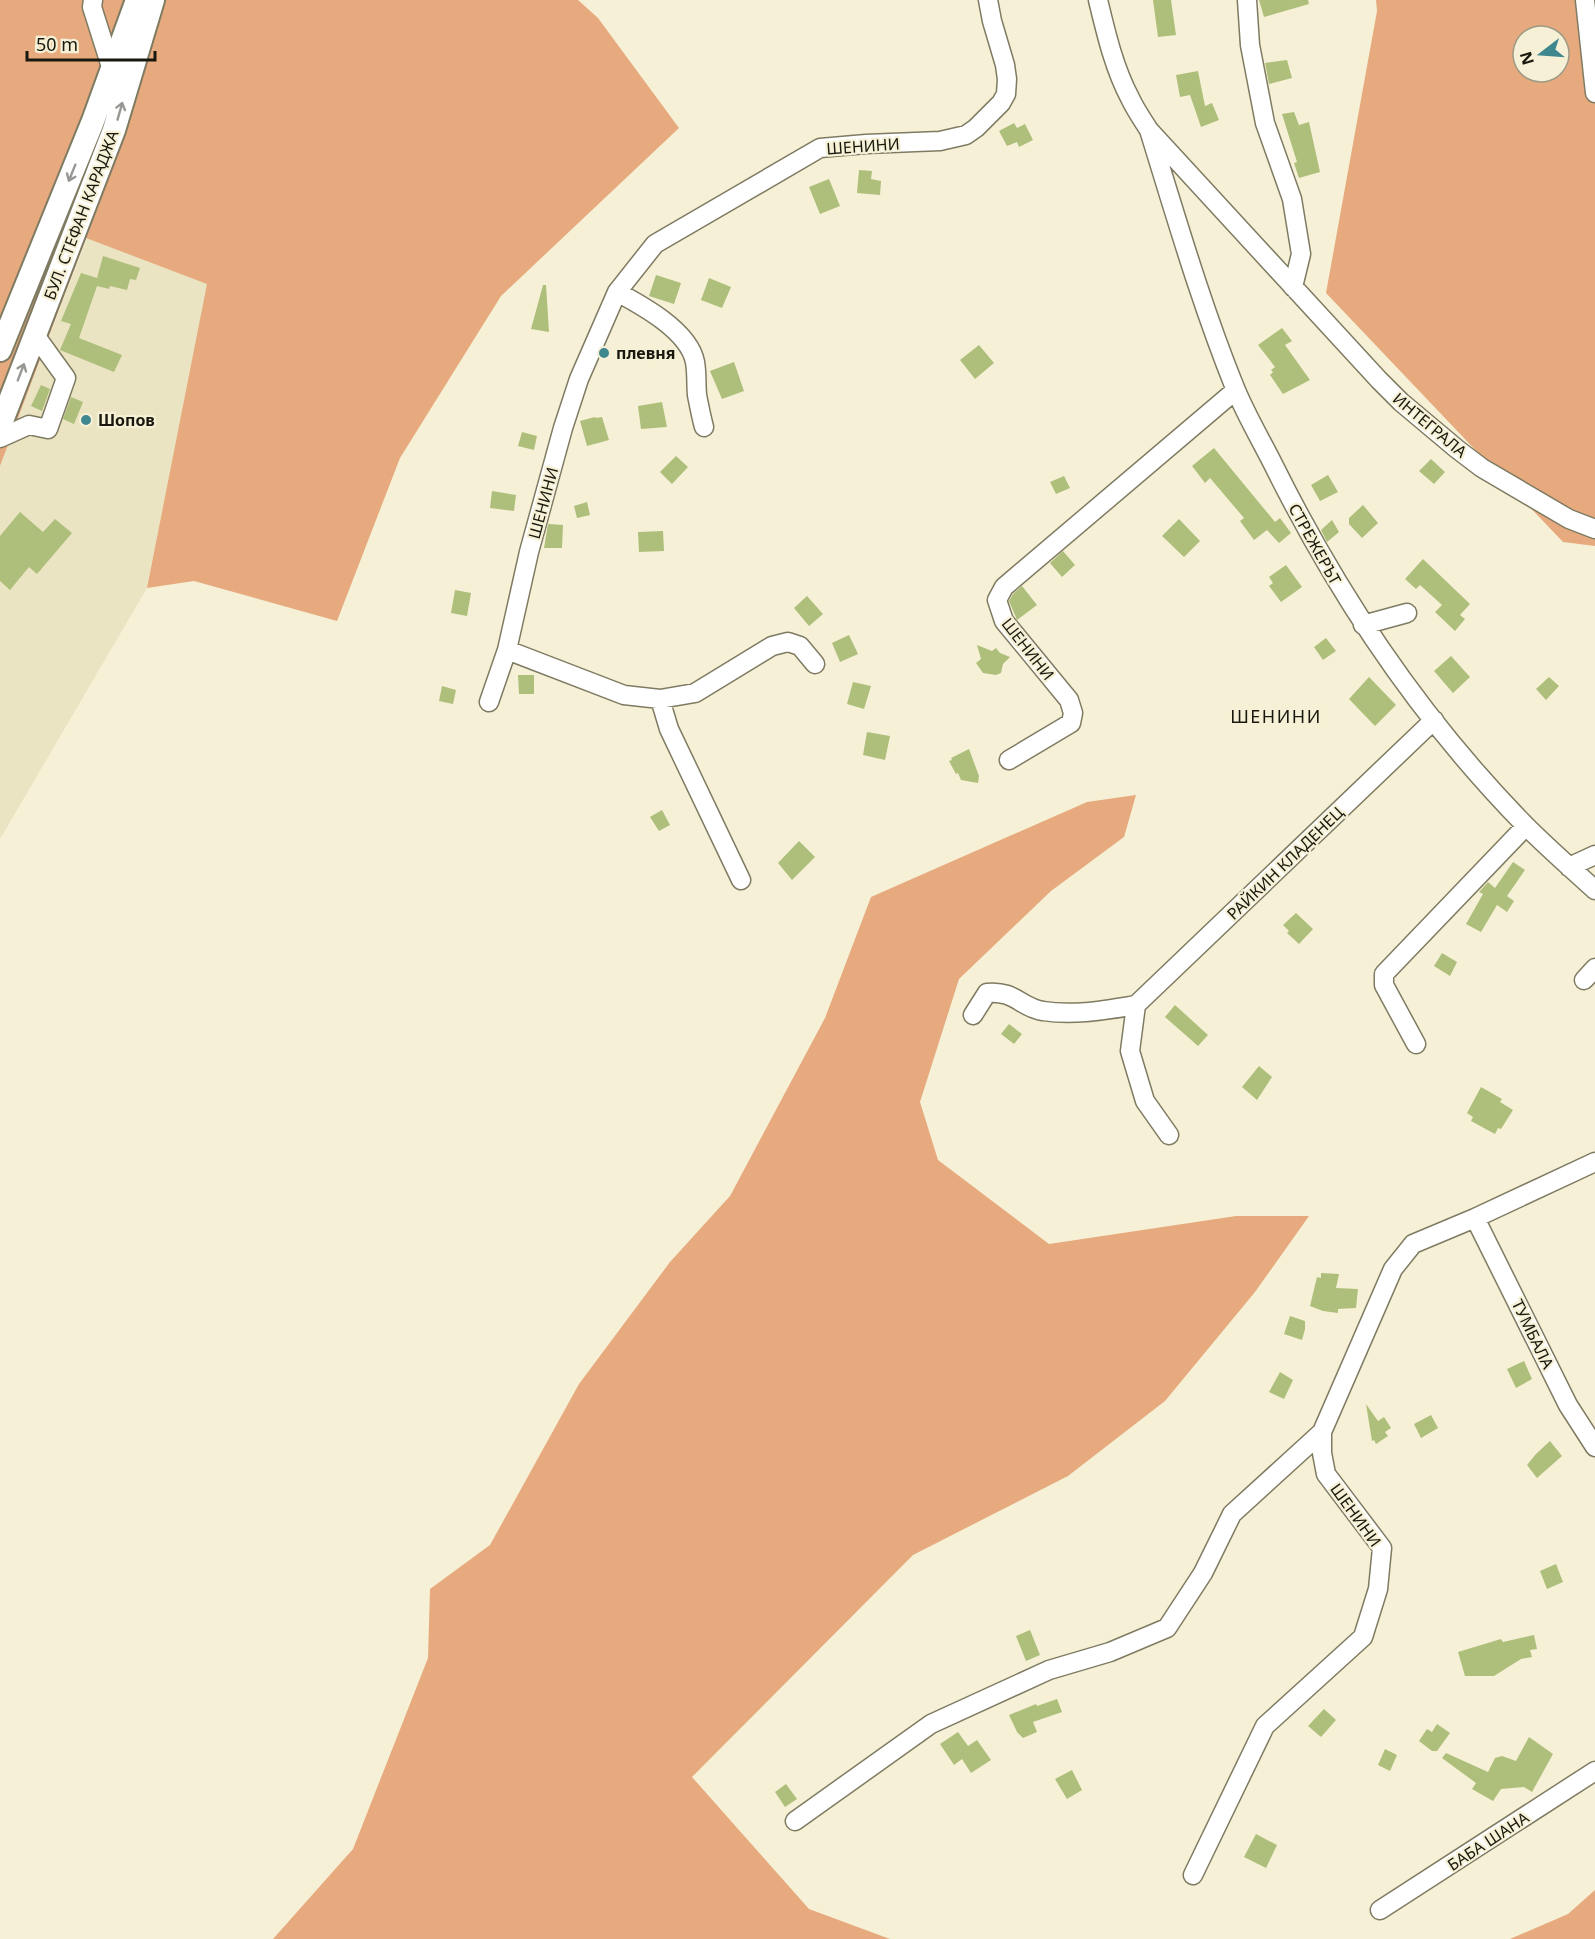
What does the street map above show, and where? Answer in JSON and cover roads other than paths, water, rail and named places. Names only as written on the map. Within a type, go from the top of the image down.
[{"type":"main road","name":"БУЛ. СТЕФАН КАРАДЖА","points":[[0,350],[93,121],[137,0]]},
{"type":"main road","name":"БУЛ. СТЕФАН КАРАДЖА","points":[[0,426],[114,130],[153,0]]},
{"type":"street","points":[[93,0],[92,7],[112,70]]},
{"type":"street","name":"ШЕНИНИ","points":[[489,702],[507,650],[529,552],[563,428],[579,379],[617,292],[655,244],[820,148],[940,141],[966,135],[976,128],[1001,103],[1006,94],[1005,65],[988,0]]},
{"type":"street","points":[[1098,0],[1108,41],[1120,75],[1129,96],[1149,130],[1293,287]]},
{"type":"street","points":[[1247,0],[1250,45],[1266,123],[1292,199],[1300,254],[1293,287]]},
{"type":"street","points":[[1585,0],[1595,93]]},
{"type":"street","name":"СТРЕЖЕРЪТ","points":[[1149,130],[1198,289],[1236,390],[1303,525],[1364,625],[1434,720],[1526,826],[1595,890]]},
{"type":"street","name":"ИНТЕГРАЛА","points":[[1293,287],[1379,380],[1457,449],[1482,468],[1539,502],[1569,519],[1595,529]]},
{"type":"street","points":[[617,292],[638,303],[671,326],[687,344],[695,360],[704,427]]},
{"type":"street","points":[[0,438],[29,425],[48,429],[66,378],[35,335]]},
{"type":"street","name":"ШЕНИНИ","points":[[1010,760],[1071,723],[1073,713],[1069,700],[1004,621],[997,600],[1004,587],[1236,390]]},
{"type":"street","points":[[1364,625],[1407,613]]},
{"type":"street","points":[[507,650],[624,695],[660,699],[695,693],[772,646],[788,642],[800,646],[815,664]]},
{"type":"street","points":[[660,699],[669,729],[741,880]]},
{"type":"street","name":"РАЙКИН КЛАДЕНЕЦ","points":[[1136,1005],[1434,720]]},
{"type":"street","points":[[1416,1044],[1384,985],[1384,974],[1526,826]]},
{"type":"street","points":[[1569,867],[1595,855]]},
{"type":"street","points":[[974,1015],[987,993],[996,992],[1005,993],[1041,1011],[1085,1013],[1136,1005],[1130,1051],[1145,1101],[1169,1135]]},
{"type":"street","name":"ШЕНИНИ","points":[[1193,1875],[1265,1726],[1363,1637],[1378,1589],[1382,1548],[1326,1474],[1322,1453],[1322,1432],[1393,1269],[1413,1244],[1595,1162]]},
{"type":"street","name":"ТУМБАЛА","points":[[1475,1218],[1568,1406],[1595,1447]]},
{"type":"street","points":[[795,1821],[930,1724],[1048,1670],[1110,1652],[1167,1628],[1203,1573],[1232,1514],[1322,1432]]},
{"type":"street","name":"БАБА ШАНА","points":[[1380,1910],[1595,1772]]},
{"type":"place","name":"плевня","points":[[604,353]]},
{"type":"place","name":"Шопов","points":[[86,420]]},
{"type":"district","name":"ШЕНИНИ","points":[[1276,716]]}]
